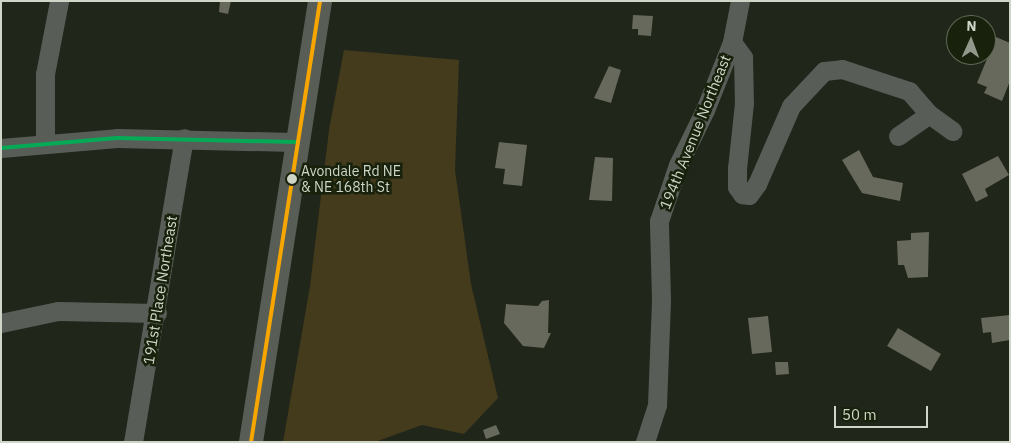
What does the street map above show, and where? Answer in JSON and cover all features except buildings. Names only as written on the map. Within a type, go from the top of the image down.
[{"type":"main road","points":[[251,442],[296,142],[320,1]]},
{"type":"street","points":[[45,142],[46,74],[59,1]]},
{"type":"street","name":"194th Avenue Northeast","points":[[645,442],[657,399],[661,300],[659,221],[678,164],[706,110],[732,42],[740,1]]},
{"type":"street","points":[[732,42],[743,57],[744,103],[737,168],[737,187],[742,194],[749,195],[757,184],[790,106],[824,71],[842,69],[884,80],[909,91],[929,114],[952,131]]},
{"type":"street","points":[[898,136],[929,114]]},
{"type":"street","points":[[1,148],[45,142],[184,138],[296,142]]},
{"type":"street","name":"191st Place Northeast","points":[[134,442],[184,138]]},
{"type":"street","points":[[1,323],[58,311],[156,313]]},
{"type":"shaded area","points":[[344,50],[459,60],[455,170],[471,284],[498,398],[464,434],[422,425],[375,442],[283,442],[310,286],[329,130]]},
{"type":"transit line","points":[[251,442],[320,1]]},
{"type":"transit line","points":[[1,148],[117,138],[296,142]]},
{"type":"place","name":"Avondale Rd NE & NE 168th St","points":[[292,179]]}]
